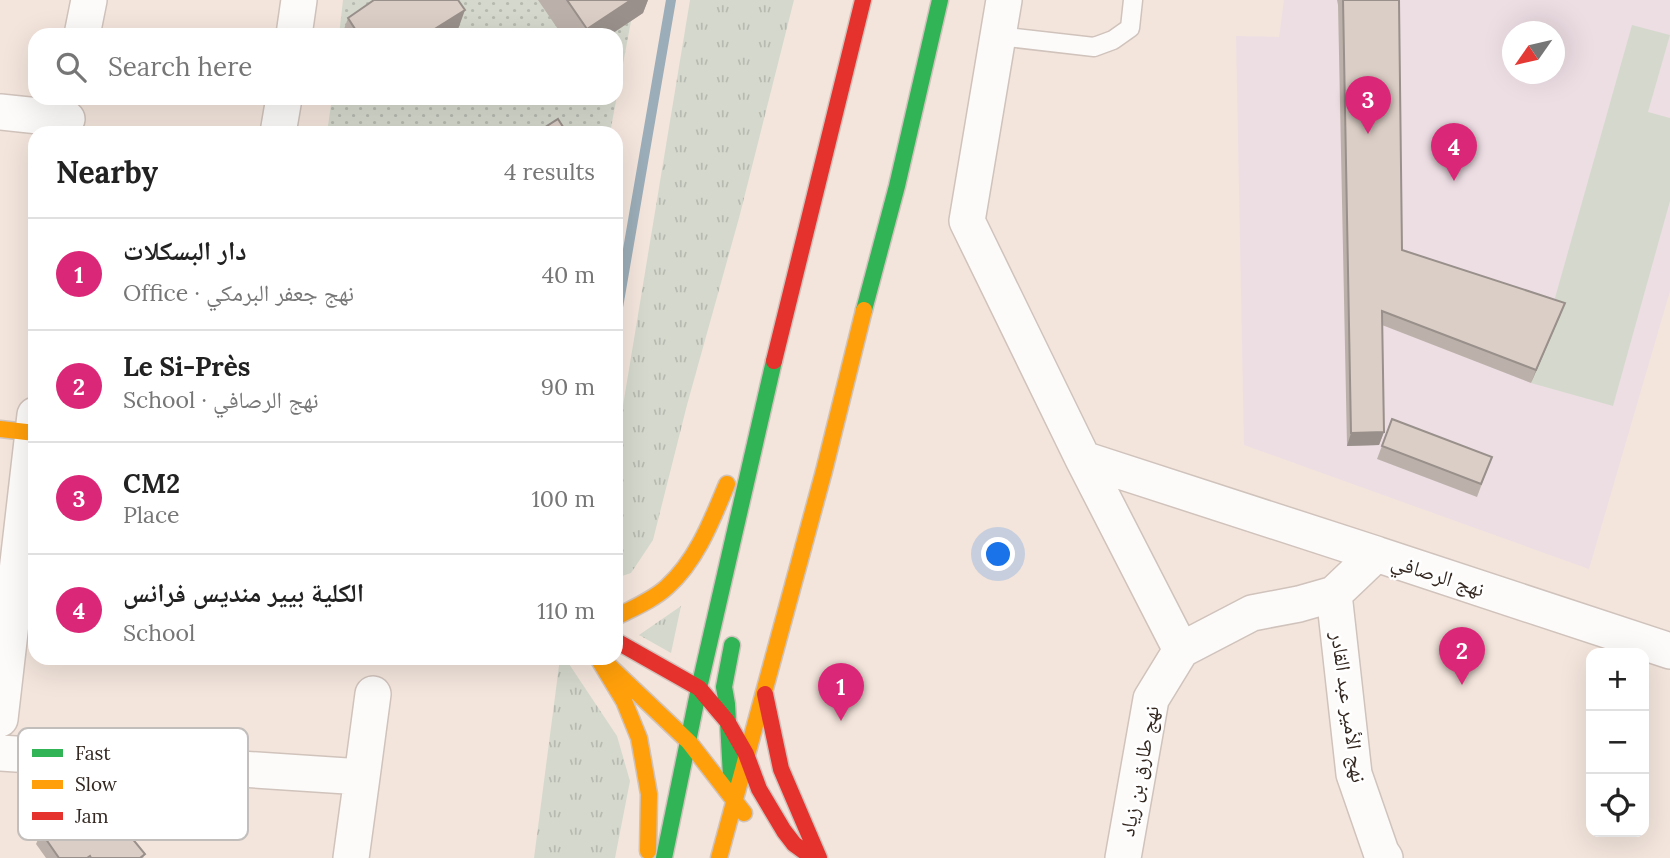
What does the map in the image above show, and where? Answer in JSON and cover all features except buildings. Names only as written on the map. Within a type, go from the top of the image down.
[{"type":"main road","points":[[664,858],[699,688],[764,402],[863,0]]},
{"type":"main road","points":[[719,858],[824,471],[852,353],[897,186],[940,0]]},
{"type":"main road","points":[[792,352],[797,326],[802,251]]},
{"type":"main road","points":[[623,613],[649,600],[680,573],[706,534],[764,402]]},
{"type":"main road","points":[[734,802],[724,687],[735,632]]},
{"type":"main road","points":[[623,645],[699,688],[727,721],[746,754],[759,789],[784,831],[794,844],[816,858]]},
{"type":"main road","points":[[604,665],[624,701],[639,738],[649,794],[648,858]]},
{"type":"main road","points":[[607,665],[689,742],[734,802],[760,829],[800,858]]},
{"type":"main road","points":[[699,688],[706,722]]},
{"type":"main road","points":[[764,691],[781,769],[816,858]]},
{"type":"main road","points":[[711,746],[719,783],[716,807]]},
{"type":"main road","points":[[703,858],[710,832]]},
{"type":"street","points":[[83,28],[89,0]]},
{"type":"street","points":[[295,28],[299,0]]},
{"type":"street","points":[[1004,0],[967,221],[1083,459],[1181,650]]},
{"type":"street","points":[[279,126],[283,105]]},
{"type":"street","points":[[0,113],[68,117]]},
{"type":"street","points":[[0,719],[26,428]]},
{"type":"street","points":[[1083,459],[1376,554]]},
{"type":"street","name":"نهج الرصافي","points":[[1181,650],[1252,613],[1334,594],[1376,554],[1670,651]]},
{"type":"street","name":"نهج الأمير عبد القادر","points":[[1334,594],[1354,774],[1385,858]]},
{"type":"street","name":"نهج طارق بن زياد","points":[[1123,858],[1151,699],[1181,650]]},
{"type":"street","points":[[351,858],[373,694]]},
{"type":"street","points":[[0,753],[18,754]]},
{"type":"street","points":[[248,769],[362,777]]},
{"type":"lane","points":[[998,36],[1094,47],[1113,40],[1130,28],[1133,0]]},
{"type":"shaded area","points":[[1284,0],[1670,0],[1670,291],[1589,569],[1244,445],[1236,36],[1279,37]]},
{"type":"green space","points":[[343,0],[635,0],[623,64],[623,28],[340,28]]},
{"type":"green space","points":[[690,0],[794,0],[653,540],[631,573],[623,576],[623,406]]},
{"type":"green space","points":[[1632,25],[1670,35],[1648,112],[1670,118],[1670,201],[1613,406],[1531,383]]},
{"type":"green space","points":[[331,105],[615,105],[611,126],[328,126]]},
{"type":"green space","points":[[681,606],[671,653],[639,635]]},
{"type":"green space","points":[[559,665],[570,665],[617,736],[630,781],[615,858],[534,858]]},
{"type":"waterway","points":[[623,278],[671,0]]},
{"type":"traffic: fast","points":[[864,310],[897,186],[940,0]]},
{"type":"traffic: fast","points":[[664,858],[699,688],[774,361]]},
{"type":"traffic: fast","points":[[731,776],[724,687],[732,645]]},
{"type":"traffic: slow","points":[[719,858],[824,471],[864,310]]},
{"type":"traffic: slow","points":[[0,429],[28,432]]},
{"type":"traffic: slow","points":[[623,614],[656,596],[687,565],[703,539],[727,484]]},
{"type":"traffic: slow","points":[[602,665],[624,701],[639,738],[649,794],[648,851]]},
{"type":"traffic: slow","points":[[608,665],[689,742],[744,813]]},
{"type":"traffic: jam","points":[[774,361],[863,0]]},
{"type":"traffic: jam","points":[[623,645],[699,688],[727,721],[746,754],[759,789],[784,831],[794,844],[813,858]]},
{"type":"traffic: jam","points":[[765,694],[781,769],[819,858]]},
{"type":"place","name":"CM2","points":[[1368,134]]},
{"type":"place","name":"الكلية بيير منديس فرانس","points":[[1454,181]]},
{"type":"place","name":"Le Si-Près","points":[[1462,685]]},
{"type":"place","name":"دار البسكلات","points":[[841,721]]}]
